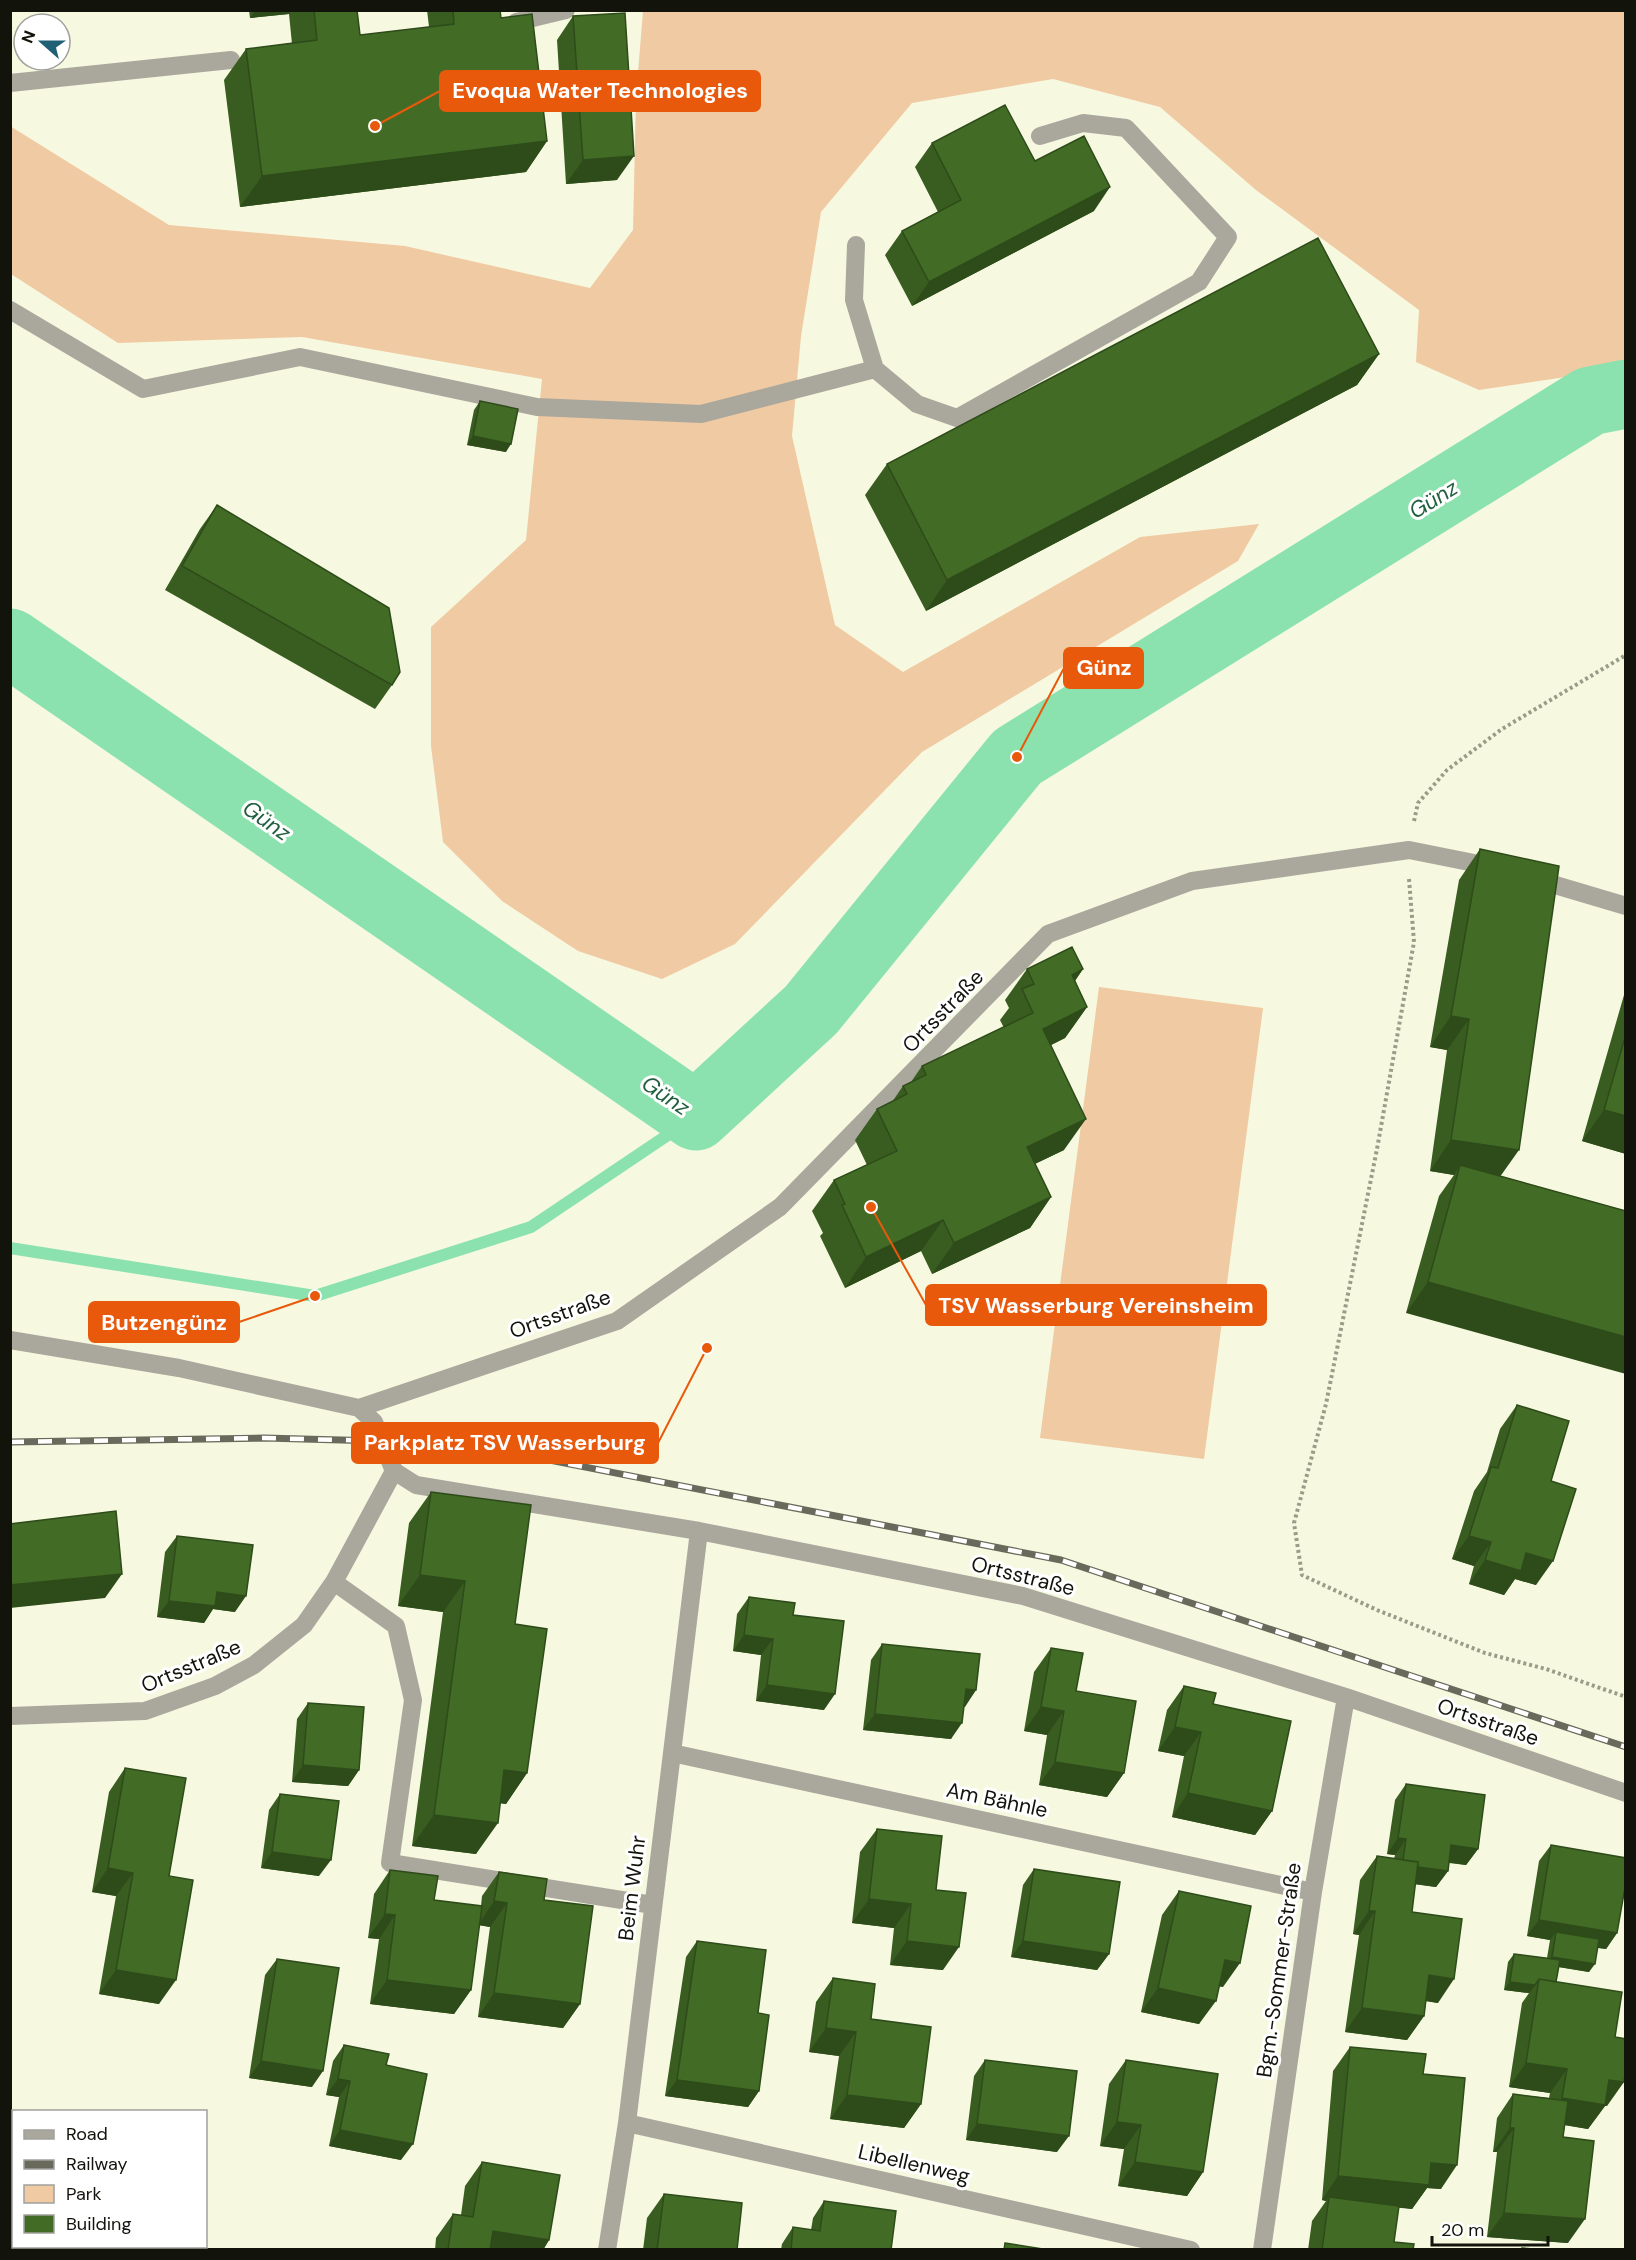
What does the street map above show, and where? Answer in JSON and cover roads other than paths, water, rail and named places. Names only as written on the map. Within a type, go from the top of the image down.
[{"type":"street","points":[[516,22],[566,10]]},
{"type":"street","points":[[10,83],[231,60]]},
{"type":"street","points":[[856,244],[854,300],[875,369],[916,404],[957,418],[1199,282],[1228,237],[1126,128],[1083,123],[1040,136]]},
{"type":"street","points":[[10,310],[143,389],[300,357],[537,407],[701,414],[875,369]]},
{"type":"street","name":"Ortsstraße","points":[[359,1408],[616,1321],[780,1207],[1048,934],[1192,881],[1409,850],[1513,873],[1626,906]]},
{"type":"street","points":[[10,1341],[179,1368],[359,1408],[374,1422],[394,1470]]},
{"type":"street","name":"Ortsstraße","points":[[10,1716],[145,1712],[215,1686],[254,1665],[304,1625],[334,1582],[394,1470],[416,1485],[699,1531],[1023,1596],[1346,1697],[1626,1793]]},
{"type":"street","name":"Beim Wuhr","points":[[607,2250],[627,2123],[699,1531]]},
{"type":"street","points":[[334,1582],[396,1626],[413,1700],[390,1863],[653,1905]]},
{"type":"street","name":"Bgm.-Sommer-Straße","points":[[1262,2250],[1313,1892],[1346,1697]]},
{"type":"street","name":"Am Bähnle","points":[[672,1753],[1313,1892]]},
{"type":"street","name":"Libellenweg","points":[[627,2123],[1191,2250]]},
{"type":"waterway","name":"Günz","points":[[10,643],[696,1116],[811,1010],[1017,757],[1590,401],[1626,394]]},
{"type":"waterway","points":[[10,1248],[315,1296],[531,1227],[696,1116]]},
{"type":"railway","points":[[10,1442],[264,1438],[380,1441],[503,1451],[1061,1560],[1626,1747]]},
{"type":"place","name":"Evoqua Water Technologies","points":[[375,126]]},
{"type":"place","name":"Günz","points":[[1017,757]]},
{"type":"place","name":"TSV Wasserburg Vereinsheim","points":[[871,1207]]},
{"type":"place","name":"Butzengünz","points":[[315,1296]]},
{"type":"place","name":"Parkplatz TSV Wasserburg","points":[[707,1348]]}]
